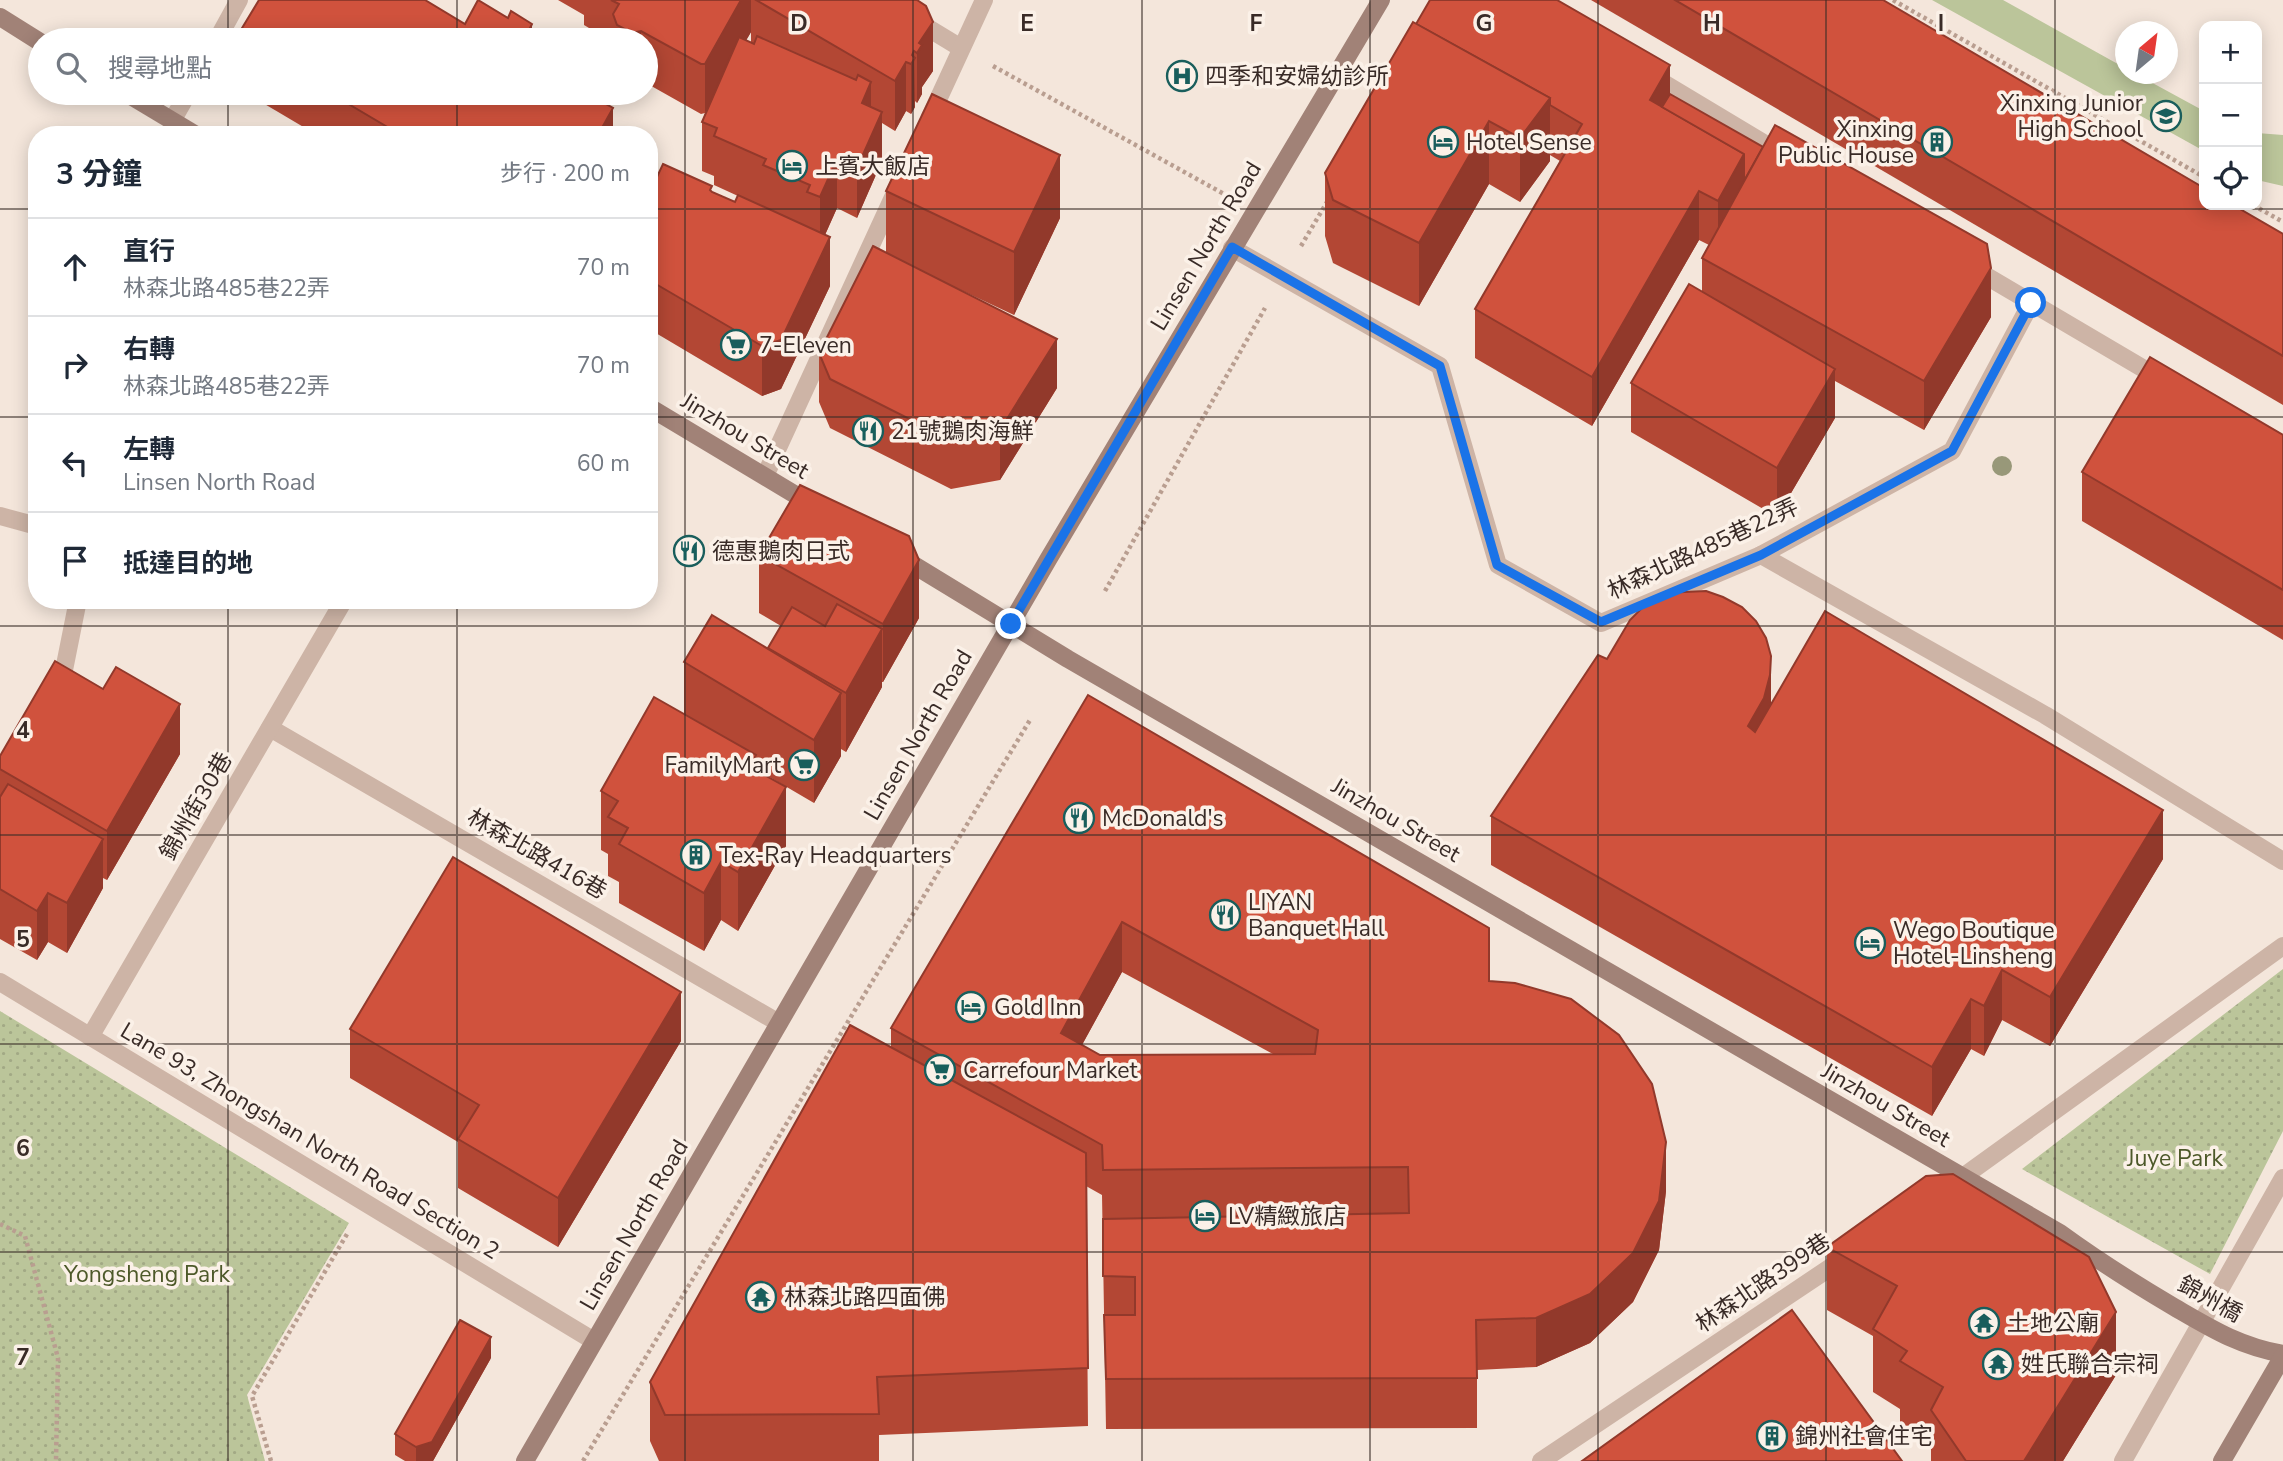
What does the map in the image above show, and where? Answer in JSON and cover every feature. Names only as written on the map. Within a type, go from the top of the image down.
[{"type":"street","points":[[224,28],[239,0]]},
{"type":"street","points":[[882,0],[961,48]]},
{"type":"street","points":[[921,136],[984,0]]},
{"type":"street","name":"Linsen North Road","points":[[525,1461],[1011,624],[1232,247],[1381,0]]},
{"type":"street","points":[[0,18],[28,35]]},
{"type":"street","points":[[1630,63],[1795,162]]},
{"type":"street","points":[[146,105],[181,126]]},
{"type":"street","points":[[172,121],[181,105]]},
{"type":"street","points":[[765,476],[904,174]]},
{"type":"street","name":"林森北路485巷22弄","points":[[1232,247],[1440,366],[1497,565],[1601,622],[1761,555],[1952,451],[2031,303]]},
{"type":"street","points":[[1960,261],[2175,387]]},
{"type":"street","name":"Jinzhou Street","points":[[658,412],[825,512]]},
{"type":"street","points":[[0,516],[28,524]]},
{"type":"street","name":"Jinzhou Street","points":[[885,548],[1011,624],[2060,1233],[2119,1275]]},
{"type":"street","points":[[1761,555],[2045,715],[2283,861]]},
{"type":"street","points":[[56,707],[76,609]]},
{"type":"street","name":"錦州街30巷","points":[[90,1037],[339,609]]},
{"type":"street","name":"林森北路416巷","points":[[270,728],[779,1023]]},
{"type":"street","points":[[1944,1191],[2283,946]]},
{"type":"street","name":"Lane 93, Zhongshan North Road Section 2","points":[[0,982],[594,1341]]},
{"type":"street","points":[[2123,1461],[2283,1178]]},
{"type":"street","name":"林森北路399巷","points":[[1541,1461],[1865,1245]]},
{"type":"street","name":"錦州橋","points":[[2119,1275],[2229,1339],[2283,1355]]},
{"type":"street","points":[[2222,1461],[2283,1355]]},
{"type":"path","points":[[1893,0],[2199,174]]},
{"type":"path","points":[[961,48],[1255,211]]},
{"type":"path","points":[[2262,210],[2283,222]]},
{"type":"path","points":[[583,1461],[1030,720]]},
{"type":"path","points":[[271,1461],[252,1396],[365,1203]]},
{"type":"path","points":[[0,1224],[26,1236],[58,1358],[56,1461]]},
{"type":"green space","points":[[1932,0],[2003,0],[2115,62],[2115,84],[2154,84],[2199,108],[2199,148]]},
{"type":"green space","points":[[2262,133],[2283,135],[2283,186],[2262,181]]},
{"type":"green space","name":"Juye Park","points":[[2283,969],[2283,1131],[2210,1274],[2022,1169]]},
{"type":"green space","name":"Yongsheng Park","points":[[0,1011],[349,1223],[247,1395],[265,1461],[0,1461]]},
{"type":"building","points":[[259,0],[425,0],[465,24],[478,0],[508,18],[511,11],[532,24],[530,28],[242,28]]},
{"type":"building","points":[[611,0],[741,0],[705,64],[658,40],[658,28],[623,28],[617,25],[613,14],[619,4]]},
{"type":"building","points":[[756,0],[917,0],[926,6],[933,22],[919,43],[922,45],[917,53],[914,51],[912,55],[915,58],[911,64],[906,62],[895,81]]},
{"type":"building","points":[[1430,0],[1557,0],[1670,65],[1650,100],[1744,154],[1718,201],[1699,191],[1592,377],[1475,309],[1582,124],[1550,105],[1550,98],[1416,24]]},
{"type":"building","points":[[1675,0],[1883,0],[2199,185],[2199,210],[2242,210],[2283,234],[2283,356]]},
{"type":"building","points":[[1413,22],[1550,98],[1520,138],[1489,121],[1419,243],[1333,200],[1325,173]]},
{"type":"building","points":[[757,36],[856,80],[858,75],[871,82],[862,103],[882,112],[857,168],[837,159],[820,197],[807,192],[810,185],[763,165],[766,159],[714,136],[717,128],[702,122],[739,37],[754,44]]},
{"type":"building","points":[[932,94],[1060,155],[1014,252],[886,191]]},
{"type":"building","points":[[1670,94],[1763,147],[1744,181],[1744,154],[1662,107]]},
{"type":"building","points":[[350,105],[608,105],[613,108],[603,126],[386,126]]},
{"type":"building","points":[[1775,125],[1987,244],[1991,268],[1924,381],[1702,258]]},
{"type":"building","points":[[663,164],[712,186],[712,192],[735,202],[738,195],[830,237],[781,340],[762,346],[658,285],[658,175]]},
{"type":"building","points":[[873,246],[1057,339],[1000,430],[951,440],[830,379],[819,353]]},
{"type":"building","points":[[1689,284],[1835,369],[1777,468],[1631,383]]},
{"type":"building","points":[[2150,357],[2283,435],[2283,590],[2082,472]]},
{"type":"building","points":[[800,485],[909,536],[919,560],[883,624],[759,555]]},
{"type":"building","name":"Wego Boutique Hotel-Linsheng","points":[[1706,591],[1742,607],[1756,621],[1766,638],[1771,656],[1770,675],[1764,698],[1748,726],[1755,732],[1825,611],[2163,810],[2050,997],[2002,970],[1984,1006],[1971,999],[1932,1067],[1491,816],[1598,655],[1607,659],[1630,620],[1664,593]]},
{"type":"building","points":[[837,604],[882,629],[846,693],[768,648],[792,607],[825,626]]},
{"type":"building","points":[[712,615],[841,693],[814,740],[684,662]]},
{"type":"building","points":[[55,661],[103,689],[116,667],[180,704],[107,831],[0,769],[0,756]]},
{"type":"building","points":[[1088,695],[1489,928],[1489,981],[1515,983],[1571,999],[1619,1035],[1652,1084],[1666,1142],[1659,1201],[1633,1253],[1590,1294],[1536,1318],[1476,1320],[1477,1378],[1106,1379],[1104,1315],[1135,1315],[1135,1277],[1103,1276],[1103,1219],[1409,1213],[1408,1167],[1103,1170],[1102,1145],[891,1028]],"holes":[[[1122,922],[1318,1030],[1315,1054],[1100,1055],[1061,1033]]]},
{"type":"building","points":[[654,697],[756,755],[750,767],[786,787],[738,872],[721,862],[704,893],[619,844],[628,828],[608,817],[618,801],[601,791]]},
{"type":"building","points":[[8,784],[103,839],[67,903],[48,893],[37,911],[0,889],[0,797]]},
{"type":"building","points":[[453,857],[681,992],[558,1198],[458,1139],[479,1105],[350,1029]]},
{"type":"building","points":[[850,1025],[1086,1153],[1088,1368],[877,1377],[879,1414],[665,1415],[650,1382]]},
{"type":"building","points":[[1953,1174],[2089,1257],[2116,1312],[2024,1461],[1966,1461],[1931,1410],[1943,1387],[1900,1361],[1907,1351],[1873,1329],[1897,1286],[1827,1247],[1926,1176]]},
{"type":"building","points":[[1792,1310],[1902,1461],[1582,1461]]},
{"type":"building","points":[[460,1320],[491,1337],[432,1442],[416,1447],[395,1434]]},
{"type":"place","name":"四季和安婦幼診所","points":[[1182,76]]},
{"type":"place","name":"Xinxing Junior High School","points":[[2166,116]]},
{"type":"place","name":"Hotel Sense","points":[[1443,142]]},
{"type":"place","name":"Xinxing Public House","points":[[1937,142]]},
{"type":"place","name":"上賓大飯店","points":[[792,166]]},
{"type":"place","name":"7-Eleven","points":[[736,345]]},
{"type":"place","name":"21號鵝肉海鮮","points":[[868,431]]},
{"type":"place","name":"德惠鵝肉日式","points":[[689,551]]},
{"type":"place","name":"FamilyMart","points":[[804,765]]},
{"type":"place","name":"McDonald's","points":[[1079,818]]},
{"type":"place","name":"Tex-Ray Headquarters","points":[[696,855]]},
{"type":"place","name":"LIYAN Banquet Hall","points":[[1225,915]]},
{"type":"place","name":"Wego Boutique Hotel-Linsheng","points":[[1870,943]]},
{"type":"place","name":"Gold Inn","points":[[971,1007]]},
{"type":"place","name":"Carrefour Market","points":[[940,1070]]},
{"type":"place","name":"LV精緻旅店","points":[[1205,1216]]},
{"type":"place","name":"林森北路四面佛","points":[[761,1297]]},
{"type":"place","name":"土地公廟","points":[[1984,1323]]},
{"type":"place","name":"姓氏聯合宗祠","points":[[1998,1364]]},
{"type":"place","name":"錦州社會住宅","points":[[1772,1436]]},
{"type":"route","points":[[1011,624],[1232,247],[1440,366],[1497,565],[1601,622],[1761,555],[1952,451],[2031,303]]}]
